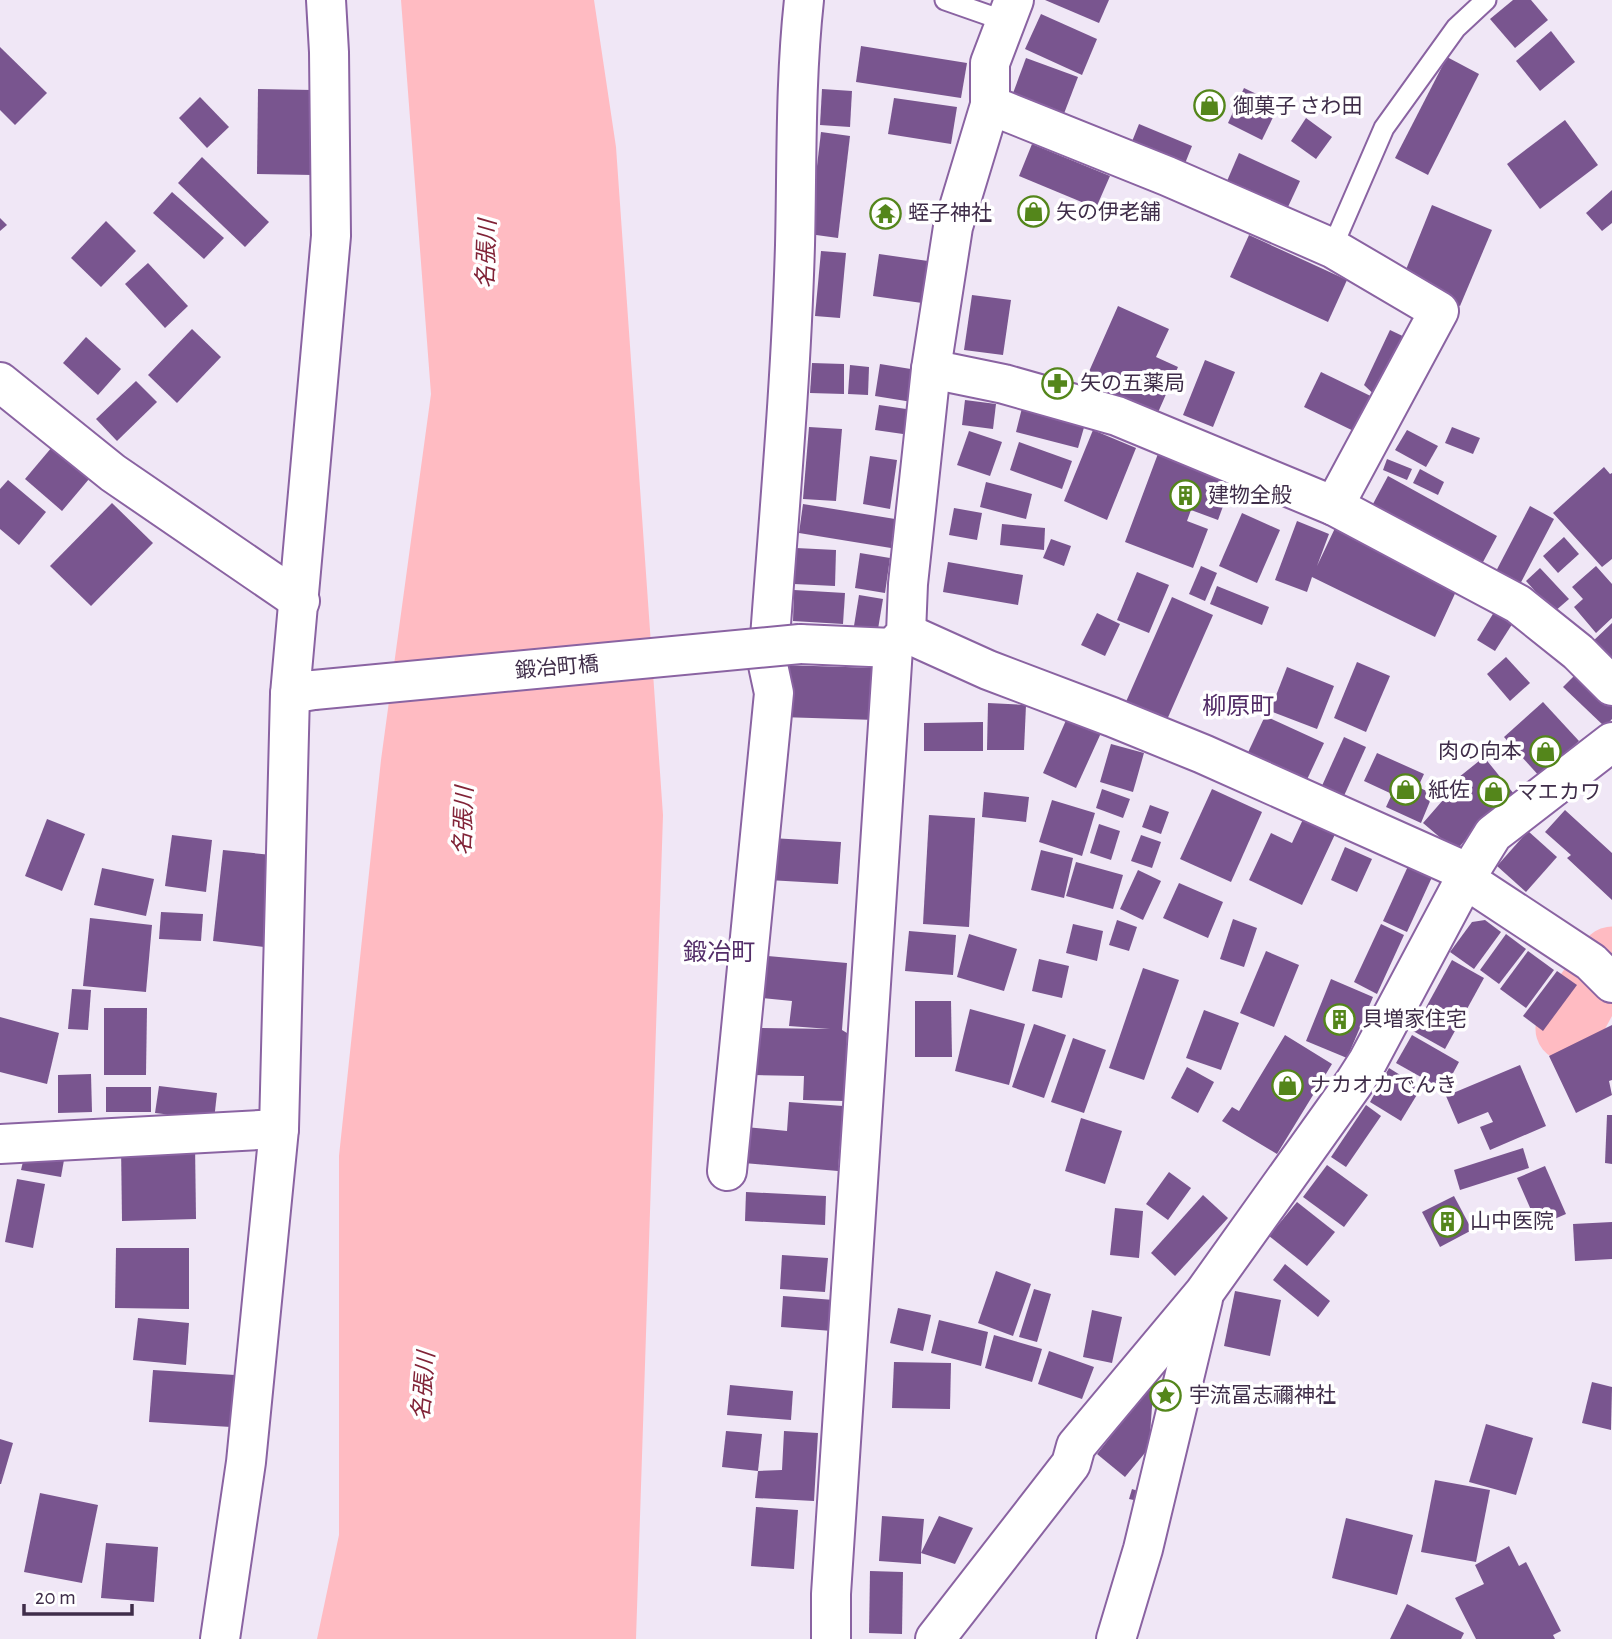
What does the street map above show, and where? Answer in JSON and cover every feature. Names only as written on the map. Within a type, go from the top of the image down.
[{"type":"street","points":[[220,1639],[246,1462],[279,1129],[302,692],[300,601],[331,236],[326,0]]},
{"type":"street","points":[[727,1171],[774,693],[768,665],[795,245],[798,54],[804,0]]},
{"type":"street","points":[[831,1639],[831,1594],[899,640],[908,584],[931,369],[953,227],[990,105],[990,63],[1009,10]]},
{"type":"street","points":[[990,105],[1167,176],[1332,248],[1439,311],[1334,506]]},
{"type":"street","points":[[931,369],[1004,384],[1117,416],[1334,506],[1518,604],[1578,652],[1612,686]]},
{"type":"street","points":[[0,382],[113,473],[300,601]]},
{"type":"street","points":[[899,640],[988,670],[1203,754],[1467,876],[1602,972]]},
{"type":"street","name":"鍛冶町橋","points":[[302,692],[800,643],[899,640]]},
{"type":"street","points":[[934,1639],[951,1621],[1071,1464],[1076,1446],[1204,1293],[1368,1061],[1467,876],[1493,834],[1612,742]]},
{"type":"street","points":[[0,1144],[279,1129]]},
{"type":"street","points":[[1116,1639],[1143,1549],[1204,1293]]},
{"type":"lane","points":[[945,0],[1009,10]]},
{"type":"lane","points":[[1332,248],[1384,128],[1456,28],[1486,0]]},
{"type":"water","name":"名張川","points":[[401,0],[594,0],[616,147],[663,815],[636,1639],[317,1639],[339,1535],[339,1156],[381,760],[431,394]]},
{"type":"building","points":[[1045,0],[1109,0],[1099,23]]},
{"type":"building","points":[[1513,0],[1531,0],[1548,20],[1515,48],[1490,19]]},
{"type":"building","points":[[1041,14],[1097,39],[1082,75],[1025,49]]},
{"type":"building","points":[[1551,31],[1575,62],[1540,91],[1516,61]]},
{"type":"building","points":[[861,46],[967,63],[961,98],[856,82]]},
{"type":"building","points":[[0,47],[47,93],[15,125],[0,110]]},
{"type":"building","points":[[1447,57],[1479,74],[1428,175],[1395,158]]},
{"type":"building","points":[[1026,58],[1078,77],[1060,124],[1009,104]]},
{"type":"building","points":[[1244,88],[1279,105],[1262,140],[1228,123]]},
{"type":"building","points":[[258,89],[313,90],[313,175],[257,174]]},
{"type":"building","points":[[822,89],[852,91],[850,127],[820,125]]},
{"type":"building","points":[[200,97],[229,127],[207,148],[179,118]]},
{"type":"building","points":[[894,98],[957,107],[951,144],[888,134]]},
{"type":"building","points":[[1306,118],[1332,137],[1316,159],[1291,141]]},
{"type":"building","points":[[1565,120],[1598,165],[1540,209],[1507,164]]},
{"type":"building","points":[[1139,124],[1192,146],[1180,176],[1127,154]]},
{"type":"building","points":[[821,132],[850,136],[838,238],[809,234]]},
{"type":"building","points":[[1032,144],[1110,176],[1096,208],[1019,176]]},
{"type":"building","points":[[1239,153],[1300,181],[1281,222],[1221,195]]},
{"type":"building","points":[[202,157],[269,222],[245,247],[178,183]]},
{"type":"building","points":[[1612,190],[1612,223],[1602,231],[1586,213]]},
{"type":"building","points":[[172,192],[224,238],[204,259],[153,213]]},
{"type":"building","points":[[1432,205],[1492,230],[1460,306],[1401,282]]},
{"type":"building","points":[[0,218],[7,225],[0,231]]},
{"type":"building","points":[[106,221],[136,251],[101,287],[71,258]]},
{"type":"building","points":[[1249,235],[1347,280],[1328,322],[1230,277]]},
{"type":"building","points":[[821,251],[846,253],[840,318],[815,316]]},
{"type":"building","points":[[879,254],[935,262],[929,304],[873,296]]},
{"type":"building","points":[[148,263],[188,306],[165,328],[125,284]]},
{"type":"building","points":[[972,295],[1011,300],[1003,355],[964,350]]},
{"type":"building","points":[[1118,306],[1169,329],[1156,357],[1178,367],[1156,417],[1083,385]]},
{"type":"building","points":[[192,329],[221,357],[177,403],[148,375]]},
{"type":"building","points":[[1390,330],[1411,340],[1381,401],[1364,385]]},
{"type":"building","points":[[86,337],[121,369],[98,395],[63,363]]},
{"type":"building","points":[[1205,360],[1235,372],[1213,427],[1183,415]]},
{"type":"building","points":[[812,363],[844,364],[844,394],[810,393]]},
{"type":"building","points":[[880,364],[917,370],[912,402],[875,396]]},
{"type":"building","points":[[850,365],[869,367],[868,395],[848,394]]},
{"type":"building","points":[[1321,372],[1381,401],[1364,436],[1304,407]]},
{"type":"building","points":[[136,381],[157,402],[117,441],[96,419]]},
{"type":"building","points":[[965,400],[996,404],[993,429],[962,425]]},
{"type":"building","points":[[879,405],[913,410],[910,435],[875,430]]},
{"type":"building","points":[[1022,408],[1085,424],[1078,448],[1016,432]]},
{"type":"building","points":[[809,427],[842,429],[836,501],[803,499]]},
{"type":"building","points":[[1452,427],[1480,438],[1473,454],[1445,443]]},
{"type":"building","points":[[1093,430],[1136,448],[1107,520],[1064,501]]},
{"type":"building","points":[[1407,430],[1438,446],[1426,467],[1395,450]]},
{"type":"building","points":[[969,431],[1002,442],[990,476],[957,465]]},
{"type":"building","points":[[1019,442],[1072,461],[1062,489],[1010,470]]},
{"type":"building","points":[[52,447],[89,479],[62,511],[25,479]]},
{"type":"building","name":"建物全般","points":[[1159,451],[1233,479],[1218,520],[1191,510],[1187,521],[1208,529],[1193,568],[1125,542]]},
{"type":"building","points":[[870,456],[897,460],[890,509],[863,504]]},
{"type":"building","points":[[1387,459],[1412,469],[1407,480],[1383,470]]},
{"type":"building","points":[[1604,467],[1612,473],[1612,559],[1602,567],[1553,513]]},
{"type":"building","points":[[1420,469],[1444,482],[1438,495],[1413,483]]},
{"type":"building","points":[[1388,476],[1497,536],[1476,575],[1367,515]]},
{"type":"building","points":[[8,480],[46,512],[19,545],[0,529],[0,489]]},
{"type":"building","points":[[986,482],[1032,494],[1026,519],[980,507]]},
{"type":"building","points":[[112,503],[153,543],[91,606],[50,566]]},
{"type":"building","points":[[803,504],[895,519],[891,548],[799,533]]},
{"type":"building","points":[[1530,506],[1554,519],[1518,588],[1494,575]]},
{"type":"building","points":[[954,508],[982,513],[977,540],[949,535]]},
{"type":"building","points":[[1242,513],[1280,530],[1257,583],[1219,566]]},
{"type":"building","points":[[1297,521],[1329,534],[1317,566],[1336,526],[1459,585],[1435,637],[1312,577],[1307,592],[1275,580]]},
{"type":"building","points":[[1002,524],[1045,528],[1044,550],[1000,545]]},
{"type":"building","points":[[1564,537],[1579,554],[1558,573],[1543,556]]},
{"type":"building","points":[[1051,539],[1071,546],[1064,566],[1043,558]]},
{"type":"building","points":[[796,548],[836,550],[835,586],[794,584]]},
{"type":"building","points":[[860,553],[890,558],[885,593],[855,588]]},
{"type":"building","points":[[948,562],[1023,575],[1018,605],[943,592]]},
{"type":"building","points":[[1201,566],[1217,573],[1205,601],[1189,594]]},
{"type":"building","points":[[1596,566],[1612,584],[1612,618],[1596,633],[1574,607],[1583,599],[1572,587]]},
{"type":"building","points":[[1540,568],[1569,599],[1554,612],[1526,581]]},
{"type":"building","points":[[1137,572],[1169,585],[1149,633],[1117,620]]},
{"type":"building","points":[[1217,586],[1269,607],[1262,625],[1210,604]]},
{"type":"building","points":[[794,590],[845,593],[843,624],[793,621]]},
{"type":"building","points":[[859,595],[883,599],[877,635],[853,632]]},
{"type":"building","points":[[1172,597],[1213,615],[1162,731],[1121,713]]},
{"type":"building","points":[[1499,604],[1518,615],[1495,651],[1477,640]]},
{"type":"building","points":[[1097,613],[1120,624],[1105,656],[1081,645]]},
{"type":"building","points":[[1612,623],[1612,666],[1591,643]]},
{"type":"building","points":[[1506,657],[1530,683],[1510,701],[1487,674]]},
{"type":"building","points":[[1357,662],[1390,676],[1366,732],[1334,718]]},
{"type":"building","points":[[782,665],[877,668],[876,720],[780,717]]},
{"type":"building","points":[[1287,667],[1334,686],[1317,729],[1270,711]]},
{"type":"building","points":[[1579,671],[1612,703],[1612,719],[1605,727],[1563,687]]},
{"type":"building","points":[[1543,702],[1579,741],[1540,777],[1504,737]]},
{"type":"building","points":[[988,703],[1026,705],[1024,750],[987,750]]},
{"type":"building","points":[[1265,716],[1324,743],[1304,786],[1245,759]]},
{"type":"building","points":[[1067,718],[1101,733],[1076,788],[1043,773]]},
{"type":"building","points":[[983,722],[983,751],[924,751],[924,723]]},
{"type":"building","points":[[1344,737],[1366,747],[1343,798],[1321,788]]},
{"type":"building","points":[[1111,744],[1144,753],[1133,792],[1100,782]]},
{"type":"building","name":"紙佐","points":[[1377,753],[1424,774],[1418,787],[1433,794],[1421,823],[1386,807],[1392,794],[1364,781]]},
{"type":"building","points":[[1484,757],[1514,794],[1474,826],[1476,827],[1456,851],[1423,823],[1443,800],[1438,794]]},
{"type":"building","points":[[1102,789],[1130,799],[1123,818],[1096,808]]},
{"type":"building","points":[[1212,789],[1262,812],[1231,882],[1180,859]]},
{"type":"building","points":[[984,792],[1029,797],[1026,822],[982,817]]},
{"type":"building","points":[[1052,800],[1095,813],[1082,856],[1039,842]]},
{"type":"building","points":[[1150,805],[1169,812],[1161,834],[1142,827]]},
{"type":"building","points":[[1565,810],[1612,853],[1612,900],[1567,858],[1571,855],[1545,832]]},
{"type":"building","points":[[929,815],[975,818],[969,927],[923,924]]},
{"type":"building","points":[[1305,815],[1337,830],[1302,905],[1249,880],[1271,833],[1292,843]]},
{"type":"building","points":[[47,819],[85,834],[62,891],[25,876]]},
{"type":"building","points":[[1099,824],[1120,831],[1111,860],[1090,853]]},
{"type":"building","points":[[1528,831],[1557,857],[1526,892],[1497,866]]},
{"type":"building","points":[[172,835],[212,840],[206,892],[165,886]]},
{"type":"building","points":[[1141,835],[1161,842],[1152,868],[1131,861]]},
{"type":"building","points":[[771,838],[841,842],[838,884],[768,880]]},
{"type":"building","points":[[1345,847],[1372,859],[1357,892],[1331,880]]},
{"type":"building","points":[[223,850],[282,856],[272,948],[213,941]]},
{"type":"building","points":[[1041,850],[1073,858],[1064,898],[1031,890]]},
{"type":"building","points":[[1076,862],[1123,875],[1113,909],[1066,896]]},
{"type":"building","points":[[1409,864],[1433,875],[1407,932],[1383,921]]},
{"type":"building","points":[[102,868],[154,879],[146,916],[94,905]]},
{"type":"building","points":[[1138,870],[1161,881],[1143,920],[1120,909]]},
{"type":"building","points":[[1179,883],[1223,902],[1208,938],[1163,918]]},
{"type":"building","points":[[161,912],[203,914],[201,941],[159,939]]},
{"type":"building","points":[[90,918],[152,925],[146,992],[83,986]]},
{"type":"building","points":[[1233,919],[1257,928],[1244,967],[1220,959]]},
{"type":"building","points":[[1117,920],[1137,927],[1129,951],[1109,945]]},
{"type":"building","points":[[1485,920],[1501,932],[1474,969],[1450,952],[1472,922]]},
{"type":"building","points":[[1073,924],[1103,931],[1097,961],[1066,953]]},
{"type":"building","points":[[1381,924],[1404,935],[1377,994],[1354,982]]},
{"type":"building","points":[[909,931],[956,935],[953,975],[905,971]]},
{"type":"building","points":[[969,934],[1017,949],[1004,991],[957,977]]},
{"type":"building","points":[[1506,934],[1526,949],[1499,984],[1480,970]]},
{"type":"building","points":[[1266,951],[1299,965],[1274,1027],[1240,1013]]},
{"type":"building","points":[[1528,951],[1554,970],[1526,1008],[1500,989]]},
{"type":"building","points":[[755,955],[847,963],[842,1030],[847,1033],[845,1101],[803,1100],[804,1076],[754,1075],[755,1028],[830,1029],[789,1026],[792,1001],[752,997]]},
{"type":"building","points":[[1039,959],[1069,966],[1062,998],[1032,991]]},
{"type":"building","points":[[1452,960],[1484,978],[1445,1049],[1413,1031]]},
{"type":"building","points":[[1143,968],[1179,980],[1144,1080],[1109,1068]]},
{"type":"building","points":[[1557,971],[1577,985],[1543,1031],[1523,1016]]},
{"type":"building","name":"貝増家住宅","points":[[1331,979],[1373,997],[1347,1058],[1306,1041]]},
{"type":"building","points":[[72,989],[91,990],[88,1030],[68,1029]]},
{"type":"building","points":[[915,1001],[951,1001],[952,1057],[915,1057]]},
{"type":"building","points":[[104,1008],[147,1008],[146,1075],[104,1075]]},
{"type":"building","points":[[970,1009],[1025,1024],[1009,1085],[955,1071]]},
{"type":"building","points":[[1204,1010],[1239,1023],[1221,1070],[1186,1058]]},
{"type":"building","points":[[0,1017],[59,1033],[47,1084],[0,1072]]},
{"type":"building","points":[[1034,1024],[1066,1035],[1044,1098],[1012,1087]]},
{"type":"building","points":[[1612,1025],[1612,1080],[1609,1081],[1612,1095],[1576,1113],[1549,1056]]},
{"type":"building","name":"ナカオカでんき","points":[[1285,1035],[1332,1064],[1277,1154],[1222,1121],[1232,1107],[1239,1111]]},
{"type":"building","points":[[1412,1035],[1459,1062],[1444,1090],[1396,1063]]},
{"type":"building","points":[[1073,1038],[1106,1050],[1084,1113],[1051,1102]]},
{"type":"building","points":[[1520,1065],[1546,1126],[1490,1150],[1480,1127],[1493,1122],[1488,1112],[1458,1124],[1446,1096]]},
{"type":"building","points":[[1187,1067],[1214,1082],[1198,1113],[1171,1098]]},
{"type":"building","points":[[1389,1068],[1421,1088],[1401,1121],[1370,1102]]},
{"type":"building","points":[[91,1074],[92,1112],[58,1113],[58,1075]]},
{"type":"building","points":[[159,1086],[217,1093],[214,1120],[155,1113]]},
{"type":"building","points":[[106,1087],[151,1087],[151,1112],[106,1112]]},
{"type":"building","points":[[789,1102],[843,1106],[838,1171],[732,1162],[735,1126],[787,1131]]},
{"type":"building","points":[[1366,1105],[1381,1116],[1346,1167],[1331,1157]]},
{"type":"building","points":[[1607,1115],[1612,1115],[1612,1164],[1605,1163]]},
{"type":"building","points":[[1081,1118],[1122,1131],[1105,1184],[1065,1171]]},
{"type":"building","points":[[195,1143],[196,1219],[122,1221],[121,1145]]},
{"type":"building","points":[[1523,1148],[1529,1168],[1460,1190],[1454,1170]]},
{"type":"building","points":[[25,1153],[64,1160],[61,1177],[21,1170]]},
{"type":"building","points":[[1327,1165],[1368,1195],[1344,1227],[1303,1197]]},
{"type":"building","points":[[1545,1166],[1566,1214],[1538,1226],[1517,1178]]},
{"type":"building","points":[[1169,1172],[1191,1188],[1168,1220],[1146,1204]]},
{"type":"building","points":[[17,1179],[45,1184],[33,1248],[5,1242]]},
{"type":"building","points":[[746,1192],[826,1196],[825,1225],[745,1221]]},
{"type":"building","points":[[1203,1195],[1228,1218],[1175,1276],[1151,1253]]},
{"type":"building","name":"山中医院","points":[[1454,1196],[1472,1230],[1440,1247],[1422,1212]]},
{"type":"building","points":[[1297,1202],[1335,1232],[1307,1266],[1269,1236]]},
{"type":"building","points":[[1115,1208],[1143,1211],[1139,1258],[1110,1255]]},
{"type":"building","points":[[1612,1222],[1612,1259],[1575,1261],[1573,1224]]},
{"type":"building","points":[[116,1248],[189,1248],[189,1309],[115,1308]]},
{"type":"building","points":[[782,1255],[828,1258],[825,1292],[780,1289]]},
{"type":"building","points":[[1285,1264],[1330,1301],[1318,1317],[1273,1280]]},
{"type":"building","points":[[996,1271],[1031,1284],[1013,1336],[978,1323]]},
{"type":"building","points":[[1034,1289],[1051,1294],[1037,1342],[1019,1337]]},
{"type":"building","points":[[1235,1291],[1281,1300],[1270,1356],[1224,1346]]},
{"type":"building","points":[[783,1296],[834,1300],[832,1331],[781,1327]]},
{"type":"building","points":[[898,1308],[931,1315],[923,1351],[890,1343]]},
{"type":"building","points":[[1092,1310],[1122,1317],[1112,1363],[1083,1357]]},
{"type":"building","points":[[138,1318],[189,1323],[186,1365],[133,1360]]},
{"type":"building","points":[[939,1320],[988,1332],[981,1366],[931,1353]]},
{"type":"building","points":[[994,1335],[1042,1349],[1032,1382],[985,1368]]},
{"type":"building","points":[[1049,1351],[1094,1367],[1082,1399],[1038,1384]]},
{"type":"building","points":[[894,1362],[951,1363],[950,1409],[892,1408]]},
{"type":"building","points":[[153,1370],[235,1375],[231,1427],[149,1422]]},
{"type":"building","points":[[1592,1382],[1612,1387],[1611,1430],[1582,1423]]},
{"type":"building","points":[[730,1385],[793,1391],[791,1420],[727,1415]]},
{"type":"building","points":[[1148,1389],[1153,1393],[1149,1448],[1125,1477],[1097,1454]]},
{"type":"building","points":[[1486,1424],[1533,1438],[1516,1495],[1469,1482]]},
{"type":"building","points":[[726,1431],[762,1434],[758,1471],[722,1467]]},
{"type":"building","points":[[784,1431],[818,1433],[814,1501],[755,1498],[758,1471],[782,1470]]},
{"type":"building","points":[[0,1439],[13,1443],[1,1484],[0,1484]]},
{"type":"building","points":[[1435,1480],[1490,1490],[1476,1562],[1421,1552]]},
{"type":"building","points":[[1132,1489],[1141,1492],[1138,1501],[1129,1499]]},
{"type":"building","points":[[40,1493],[98,1505],[82,1583],[24,1572]]},
{"type":"building","points":[[756,1507],[798,1510],[794,1569],[751,1566]]},
{"type":"building","points":[[882,1516],[924,1519],[921,1564],[879,1561]]},
{"type":"building","points":[[939,1516],[973,1528],[955,1564],[921,1553]]},
{"type":"building","points":[[1346,1518],[1413,1535],[1397,1595],[1332,1578]]},
{"type":"building","points":[[106,1543],[158,1547],[154,1602],[101,1598]]},
{"type":"building","points":[[1509,1546],[1519,1566],[1526,1562],[1561,1631],[1553,1635],[1555,1639],[1476,1639],[1455,1598],[1484,1584],[1475,1565]]},
{"type":"building","points":[[870,1571],[903,1572],[902,1634],[869,1633]]},
{"type":"building","points":[[1407,1604],[1464,1633],[1461,1639],[1390,1639]]},
{"type":"waterway","points":[[1568,1029],[1588,992],[1612,959]]},
{"type":"place","name":"御菓子 さわ田","points":[[1210,106]]},
{"type":"place","name":"矢の伊老舗","points":[[1033,212]]},
{"type":"place","name":"蛭子神社","points":[[885,213]]},
{"type":"place","name":"矢の五薬局","points":[[1057,383]]},
{"type":"place","name":"建物全般","points":[[1185,495]]},
{"type":"place","name":"肉の向本","points":[[1545,751]]},
{"type":"place","name":"紙佐","points":[[1405,790]]},
{"type":"place","name":"マエカワ","points":[[1494,792]]},
{"type":"place","name":"貝増家住宅","points":[[1339,1019]]},
{"type":"place","name":"ナカオカでんき","points":[[1287,1085]]},
{"type":"place","name":"山中医院","points":[[1447,1221]]},
{"type":"place","name":"宇流冨志禰神社","points":[[1166,1395]]},
{"type":"district","name":"柳原町","points":[[1238,706]]},
{"type":"district","name":"鍛冶町","points":[[719,952]]}]
